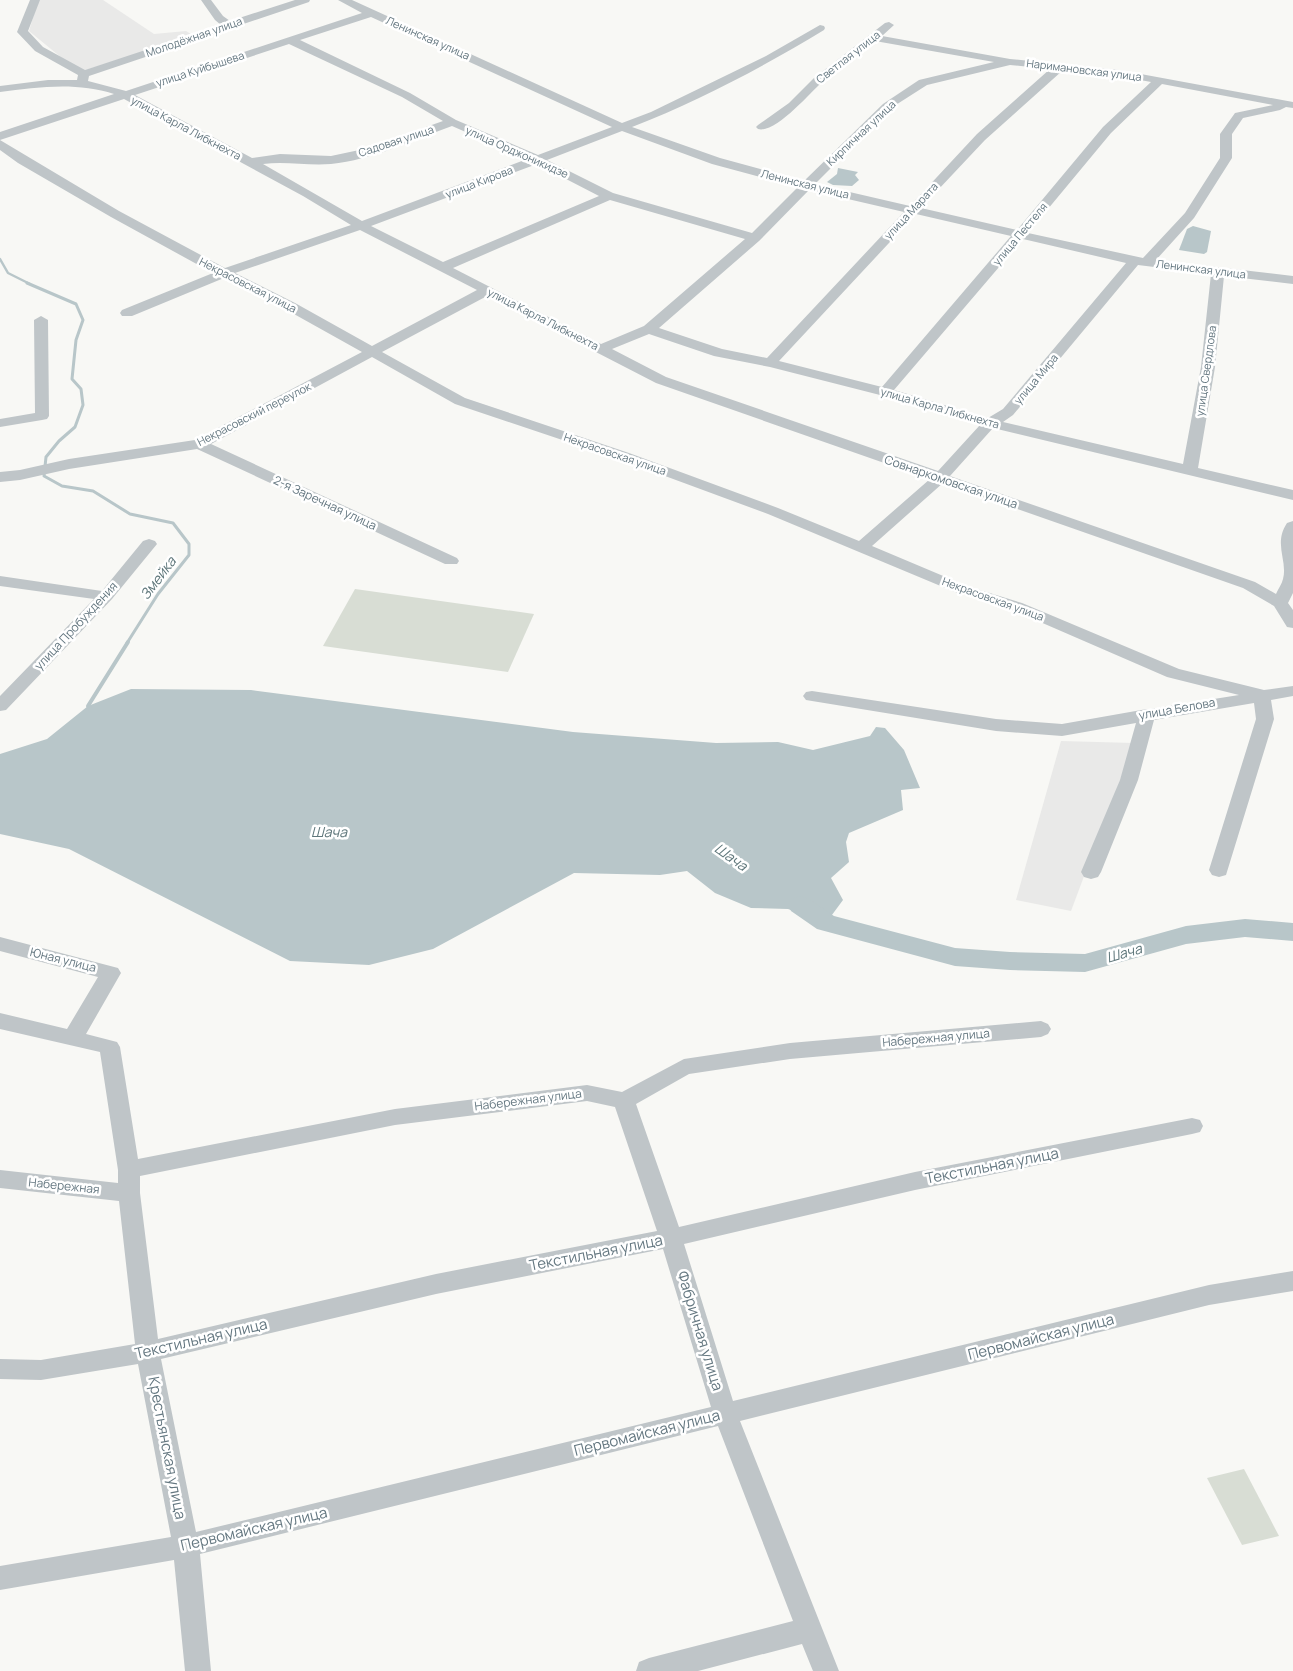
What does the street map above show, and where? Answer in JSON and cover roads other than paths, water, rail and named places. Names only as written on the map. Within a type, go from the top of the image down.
[{"type":"street","name":"улица Карла Либкнехта","points":[[35,0],[22,32],[39,49],[83,78],[124,94],[251,162],[362,226],[600,349],[648,329],[719,353],[770,363],[885,392],[990,423],[1293,495]]},
{"type":"street","points":[[206,0],[228,25]]},
{"type":"street","name":"Молодёжная улица","points":[[83,78],[228,25],[305,0]]},
{"type":"street","name":"Ленинская улица","points":[[343,0],[622,126],[716,161],[808,186],[1141,262],[1293,280]]},
{"type":"street","name":"улица Куйбышева","points":[[0,136],[372,13]]},
{"type":"street","name":"Светлая улица","points":[[762,127],[793,105],[818,80],[889,25]]},
{"type":"street","name":"улица Кирова","points":[[127,312],[224,273],[362,226],[539,160],[655,114],[770,58],[820,28]]},
{"type":"street","name":"Наримановская улица","points":[[874,38],[1010,62],[1120,73],[1292,105]]},
{"type":"street","name":"улица Орджоникидзе","points":[[290,40],[406,95],[452,122],[539,160],[609,196],[754,238]]},
{"type":"street","name":"Кирпичная улица","points":[[648,329],[754,238],[887,106],[923,82],[1010,62]]},
{"type":"street","name":"улица Марата","points":[[770,363],[981,137],[1059,67]]},
{"type":"street","points":[[0,89],[83,78]]},
{"type":"street","name":"улица Пестеля","points":[[885,392],[1106,130],[1160,80]]},
{"type":"street","name":"улица Мира","points":[[862,547],[940,478],[990,423],[1008,412],[1141,262],[1190,215],[1226,158],[1226,134],[1239,114],[1292,105]]},
{"type":"street","name":"Садовая улица","points":[[251,162],[280,158],[330,160],[367,152],[452,122]]},
{"type":"street","name":"Некрасовская улица","points":[[0,144],[22,160],[77,192],[224,273],[290,306],[460,402],[624,456],[774,511],[961,589],[1016,606],[1172,673],[1261,695]]},
{"type":"street","points":[[443,267],[609,196]]},
{"type":"street","name":"улица Свердлова","points":[[1190,469],[1208,367],[1218,272]]},
{"type":"street","name":"Некрасовский переулок","points":[[0,477],[20,475],[69,464],[199,444],[486,291]]},
{"type":"street","points":[[0,423],[42,416],[40,320]]},
{"type":"street","name":"Совнаркомовская улица","points":[[600,349],[661,380],[1250,585],[1280,603],[1293,623]]},
{"type":"street","name":"2-я Заречная улица","points":[[199,444],[451,561]]},
{"type":"street","points":[[1280,603],[1292,578],[1288,544],[1293,526]]},
{"type":"street","name":"улица Пробуждения","points":[[0,706],[106,596],[149,544]]},
{"type":"street","points":[[0,581],[106,596]]},
{"type":"street","name":"улица Белова","points":[[812,696],[996,725],[1062,730],[1147,714],[1293,691]]},
{"type":"street","points":[[1219,870],[1265,718],[1261,695]]},
{"type":"street","points":[[1091,872],[1129,780],[1147,714]]},
{"type":"street","name":"Юная улица","points":[[0,944],[111,973],[73,1037]]},
{"type":"street","points":[[0,1021],[73,1037]]},
{"type":"street","name":"Набережная улица","points":[[128,1170],[395,1118],[587,1093],[624,1101],[684,1067],[790,1051],[1041,1029]]},
{"type":"street","name":"Крестьянская улица","points":[[73,1037],[110,1047],[128,1170],[129,1193],[148,1352],[186,1546],[198,1671]]},
{"type":"street","name":"Фабричная улица","points":[[624,1101],[671,1238],[725,1414],[826,1671]]},
{"type":"street","name":"Текстильная улица","points":[[0,1369],[41,1370],[148,1352],[436,1284],[671,1238],[915,1181],[1192,1126]]},
{"type":"street","name":"Набережная","points":[[0,1179],[129,1193]]},
{"type":"street","name":"Первомайская улица","points":[[0,1578],[186,1546],[1209,1295],[1293,1282]]},
{"type":"street","points":[[649,1671],[810,1629]]},
{"type":"water","points":[[838,168],[858,172],[855,175],[859,180],[852,186],[833,185],[827,182],[837,174]]},
{"type":"water","points":[[1193,226],[1211,231],[1207,252],[1204,254],[1179,250],[1187,229]]},
{"type":"water","name":"Шача","points":[[131,689],[251,690],[573,732],[716,743],[778,742],[813,750],[870,736],[876,727],[885,728],[904,750],[920,788],[901,790],[903,810],[849,833],[846,842],[849,862],[831,878],[843,900],[826,923],[788,909],[751,908],[715,893],[687,871],[660,875],[574,873],[433,949],[369,965],[290,961],[69,849],[0,834],[0,754],[47,739],[88,706]]},
{"type":"waterway","name":"Змейка","points":[[0,259],[8,273],[30,284]]},
{"type":"waterway","name":"Змейка","points":[[27,283],[76,304],[83,320],[76,340],[72,379],[81,389],[83,405],[75,427],[59,441],[46,457],[44,476],[62,486],[93,491],[130,514],[173,523],[189,544],[189,555],[158,594],[127,643]]},
{"type":"waterway","name":"Змейка","points":[[91,710],[88,706],[128,642]]},
{"type":"waterway","name":"Шача","points":[[800,905],[826,923],[955,957],[1010,961],[1085,963],[1186,935],[1245,928],[1293,932]]}]
